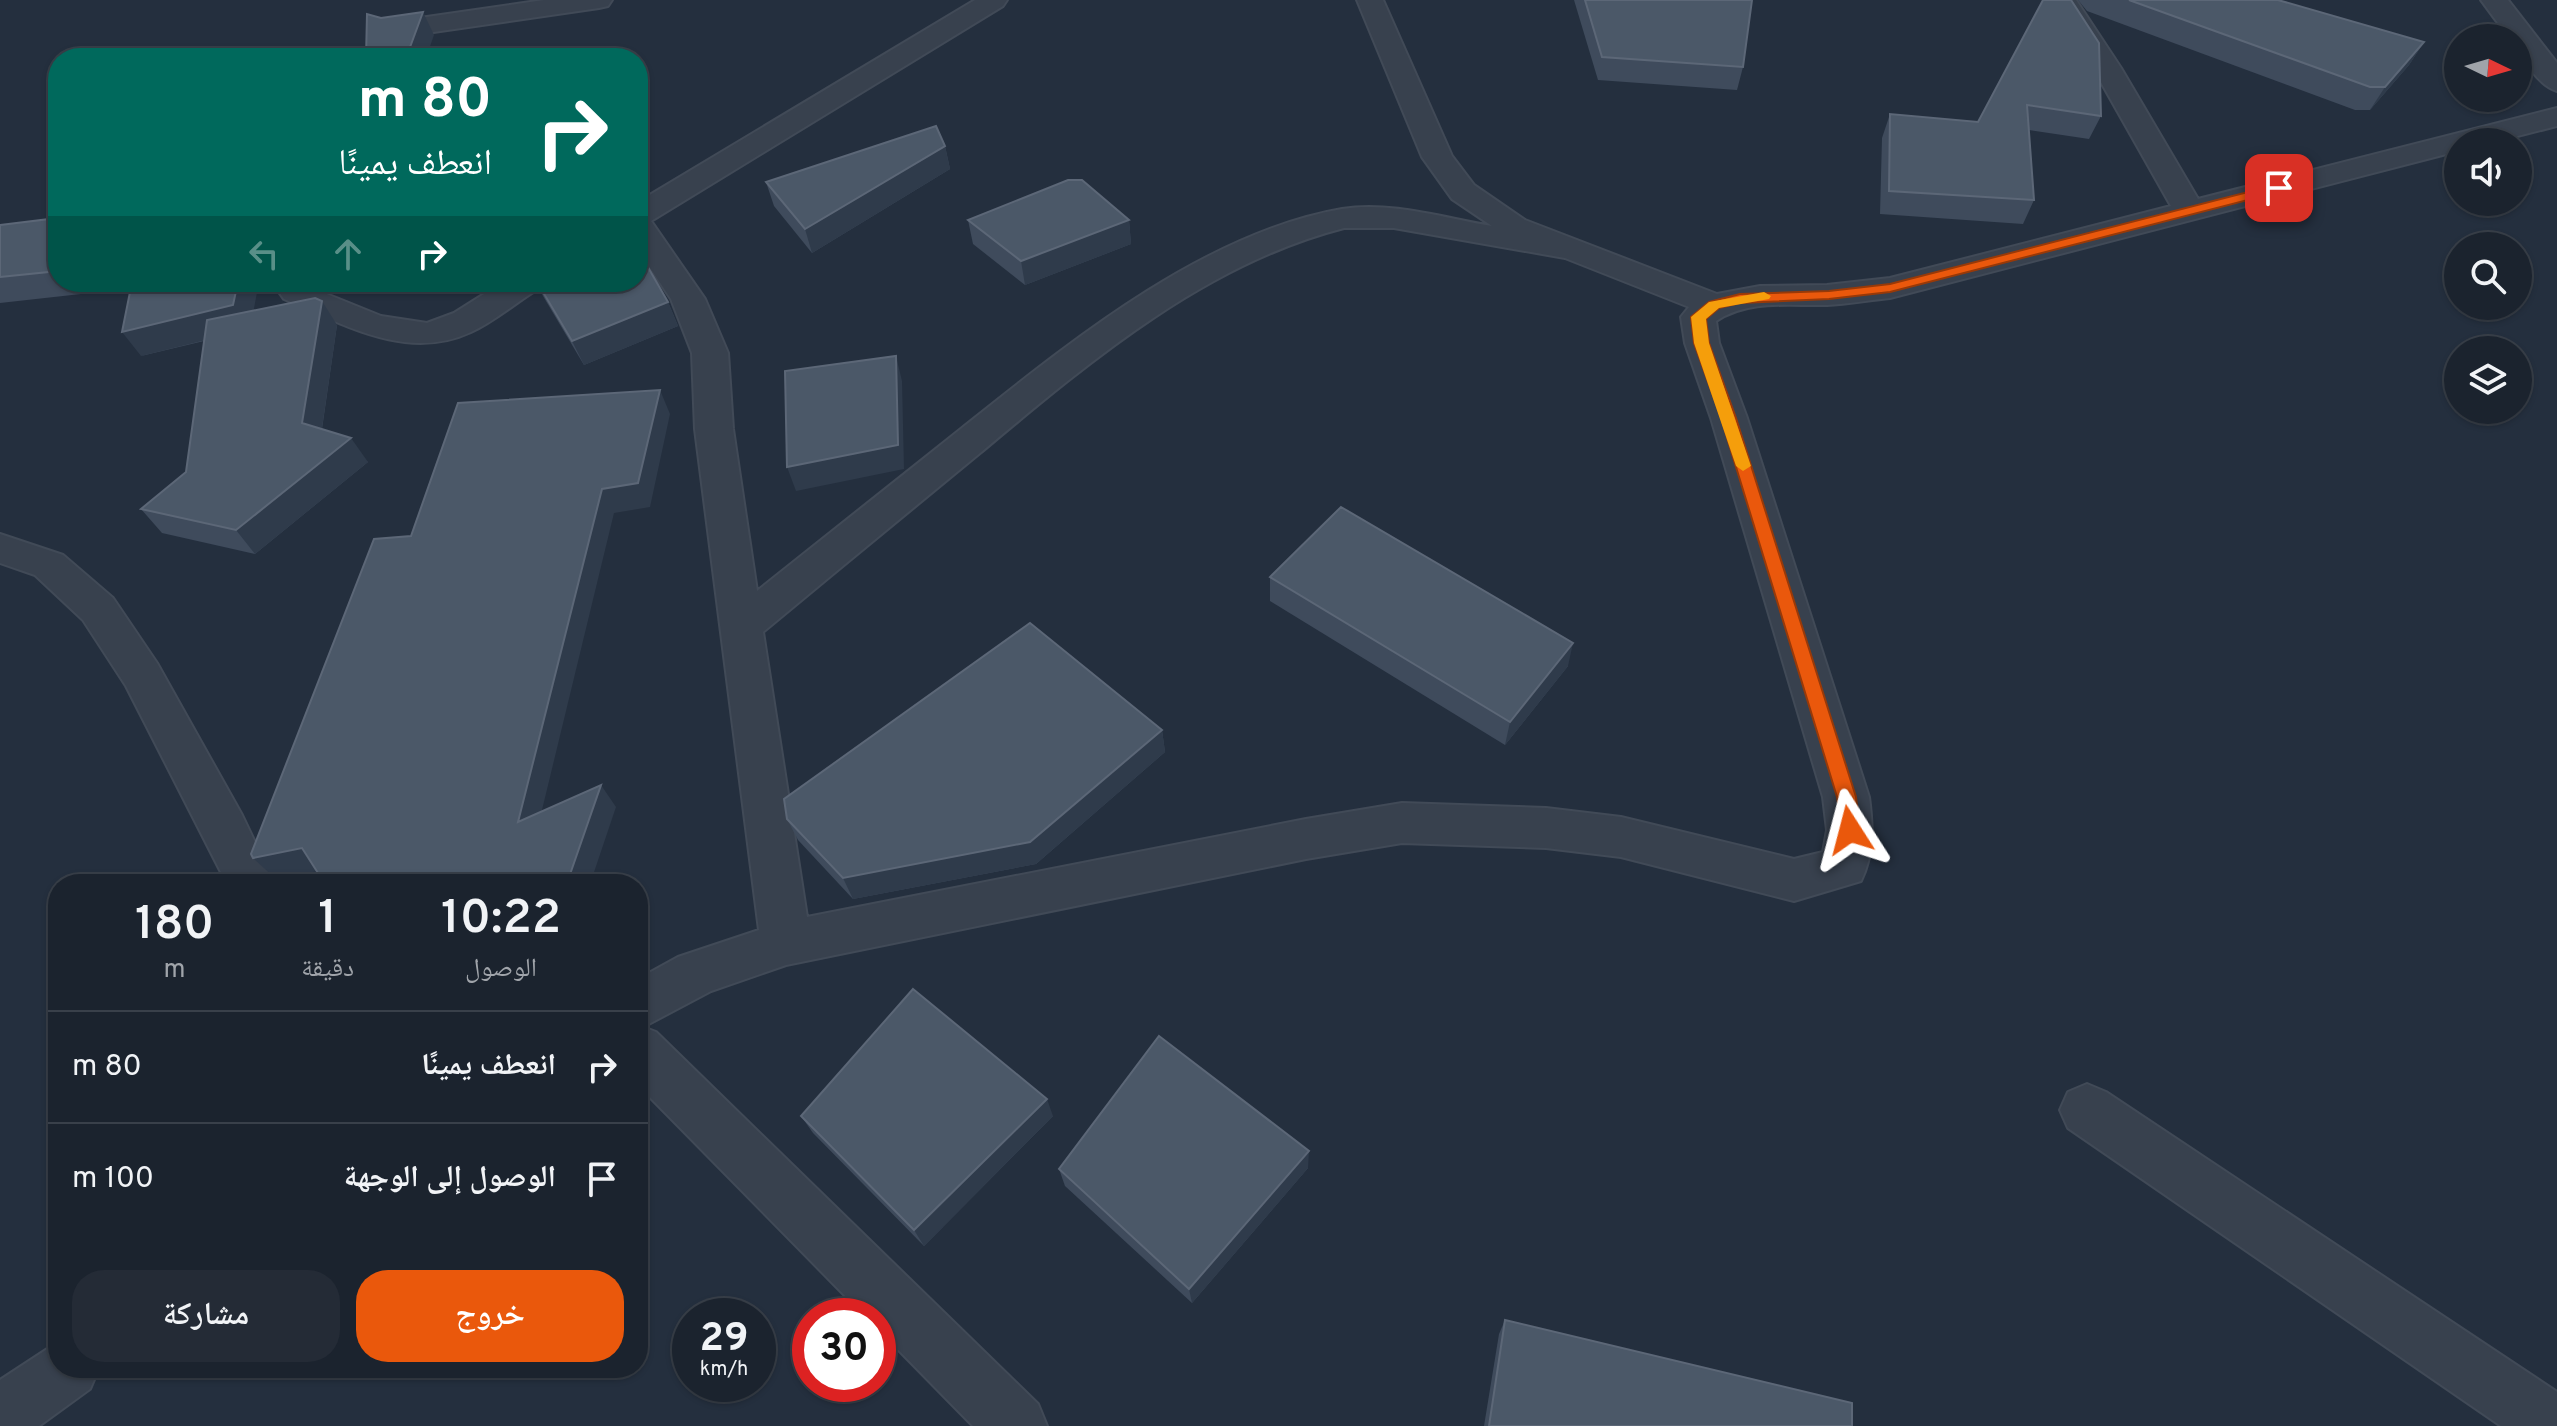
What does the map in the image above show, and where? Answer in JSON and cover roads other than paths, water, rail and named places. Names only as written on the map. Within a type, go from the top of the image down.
[{"type":"street","points":[[392,30],[599,0]]},
{"type":"street","points":[[648,209],[994,0]]},
{"type":"street","points":[[1370,0],[1437,157],[1463,192],[1504,221],[1563,249],[1714,305]]},
{"type":"street","points":[[2063,0],[2101,58],[2189,211]]},
{"type":"street","points":[[2494,0],[2557,82]]},
{"type":"street","points":[[2514,128],[2557,117]]},
{"type":"street","points":[[648,999],[696,973],[786,943],[1306,839],[1402,823],[1546,828],[1621,837],[1794,880],[1844,867],[1850,830],[1846,797],[1729,418],[1702,343],[1698,317],[1714,305],[1754,297],[1829,295],[1890,288],[2444,146]]},
{"type":"street","points":[[742,626],[1086,347],[1213,267],[1293,231],[1344,218],[1394,218],[1563,249]]},
{"type":"street","points":[[648,241],[688,299],[710,353],[714,429],[786,943]]},
{"type":"street","points":[[296,292],[385,327],[413,334],[429,334],[449,329],[510,292]]},
{"type":"street","points":[[0,548],[49,565],[98,609],[142,675],[246,874]]},
{"type":"street","points":[[648,1059],[1016,1426]]},
{"type":"street","points":[[2087,1110],[2554,1426]]},
{"type":"street","points":[[0,1417],[55,1378]]}]
